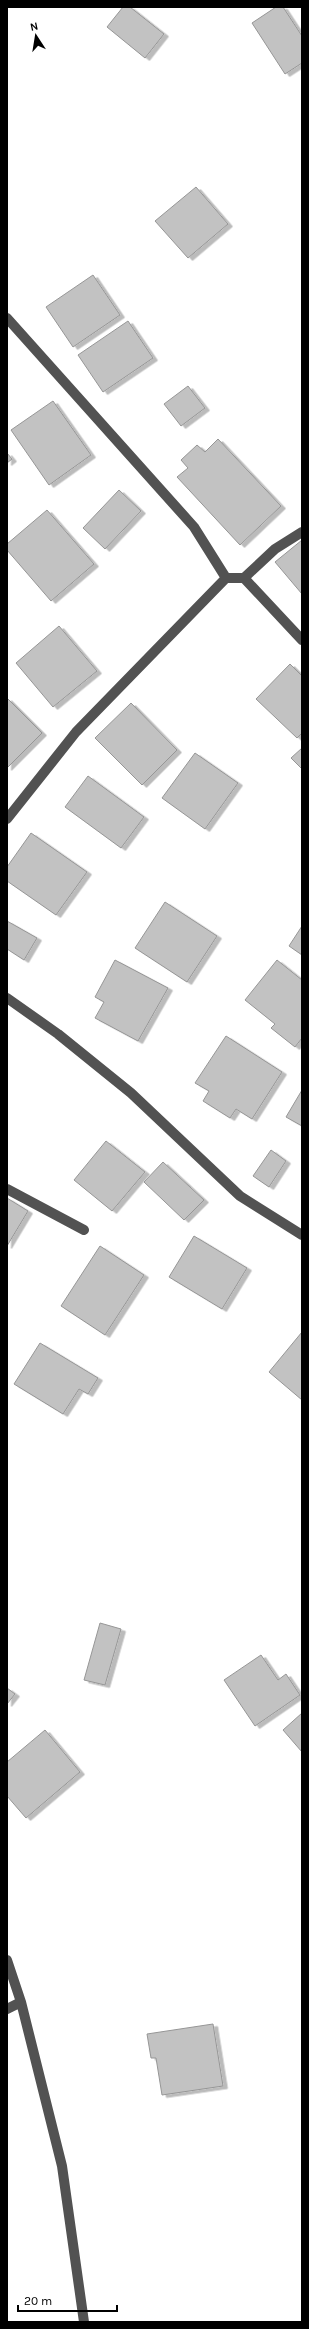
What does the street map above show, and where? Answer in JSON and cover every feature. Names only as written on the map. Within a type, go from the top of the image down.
[{"type":"street","points":[[7,318],[194,527],[226,578]]},
{"type":"street","points":[[7,819],[76,732],[226,578],[244,578],[275,549],[302,532]]},
{"type":"street","points":[[244,578],[302,640]]},
{"type":"street","points":[[7,998],[58,1034],[131,1094],[240,1196],[302,1235]]},
{"type":"street","points":[[7,1189],[84,1230]]},
{"type":"street","points":[[7,1960],[21,2002],[62,2166],[84,2322]]},
{"type":"street","points":[[7,2009],[21,2002]]},
{"type":"building","points":[[123,7],[130,7],[164,34],[145,58],[107,27]]},
{"type":"building","points":[[276,7],[283,7],[302,36],[302,63],[285,74],[252,23]]},
{"type":"building","points":[[196,187],[228,224],[188,258],[155,221]]},
{"type":"building","points":[[93,275],[120,315],[73,347],[46,307]]},
{"type":"building","points":[[128,321],[153,358],[103,392],[78,355]]},
{"type":"building","points":[[188,386],[205,408],[181,426],[164,404]]},
{"type":"building","points":[[53,401],[91,455],[49,485],[11,430]]},
{"type":"building","points":[[218,439],[281,506],[240,545],[177,477],[188,468],[181,460],[197,445],[205,452]]},
{"type":"building","points":[[7,453],[12,459],[7,463]]},
{"type":"building","points":[[119,490],[141,511],[105,549],[83,528]]},
{"type":"building","points":[[47,510],[94,564],[51,601],[7,550],[7,544]]},
{"type":"building","points":[[302,540],[302,594],[275,562]]},
{"type":"building","points":[[59,626],[97,671],[53,707],[16,663]]},
{"type":"building","points":[[290,664],[302,676],[302,733],[297,738],[256,699]]},
{"type":"building","points":[[7,698],[42,733],[7,768]]},
{"type":"building","points":[[131,703],[177,750],[142,785],[95,738]]},
{"type":"building","points":[[302,748],[302,769],[291,758]]},
{"type":"building","points":[[195,753],[238,783],[205,829],[162,798]]},
{"type":"building","points":[[88,776],[144,817],[121,848],[65,807]]},
{"type":"building","points":[[31,833],[87,872],[56,915],[7,881],[7,867]]},
{"type":"building","points":[[165,902],[217,936],[187,982],[135,948]]},
{"type":"building","points":[[7,921],[37,938],[24,960],[7,949]]},
{"type":"building","points":[[302,926],[302,955],[289,946]]},
{"type":"building","points":[[115,960],[168,988],[138,1041],[95,1018],[104,1002],[95,997]]},
{"type":"building","points":[[277,960],[302,980],[302,1038],[295,1047],[271,1028],[275,1024],[245,1000]]},
{"type":"building","points":[[226,1036],[282,1072],[252,1119],[236,1109],[230,1118],[203,1101],[209,1091],[195,1083]]},
{"type":"building","points":[[302,1090],[302,1126],[286,1117]]},
{"type":"building","points":[[106,1141],[145,1172],[112,1211],[74,1180]]},
{"type":"building","points":[[271,1150],[286,1161],[269,1187],[253,1176]]},
{"type":"building","points":[[163,1162],[204,1200],[184,1220],[144,1182]]},
{"type":"building","points":[[7,1198],[28,1211],[7,1246]]},
{"type":"building","points":[[194,1236],[247,1268],[222,1309],[169,1277]]},
{"type":"building","points":[[100,1246],[144,1275],[105,1335],[61,1306]]},
{"type":"building","points":[[302,1332],[302,1400],[269,1372]]},
{"type":"building","points":[[40,1343],[98,1378],[88,1394],[79,1389],[63,1414],[14,1384]]},
{"type":"building","points":[[100,1623],[121,1629],[105,1685],[84,1680]]},
{"type":"building","points":[[261,1655],[278,1680],[286,1674],[300,1695],[255,1726],[224,1680]]},
{"type":"building","points":[[7,1688],[15,1694],[7,1704]]},
{"type":"building","points":[[302,1713],[302,1752],[283,1730]]},
{"type":"building","points":[[45,1730],[80,1772],[26,1818],[7,1796],[7,1762]]},
{"type":"building","points":[[213,2024],[223,2086],[162,2095],[156,2058],[151,2058],[147,2034]]}]
